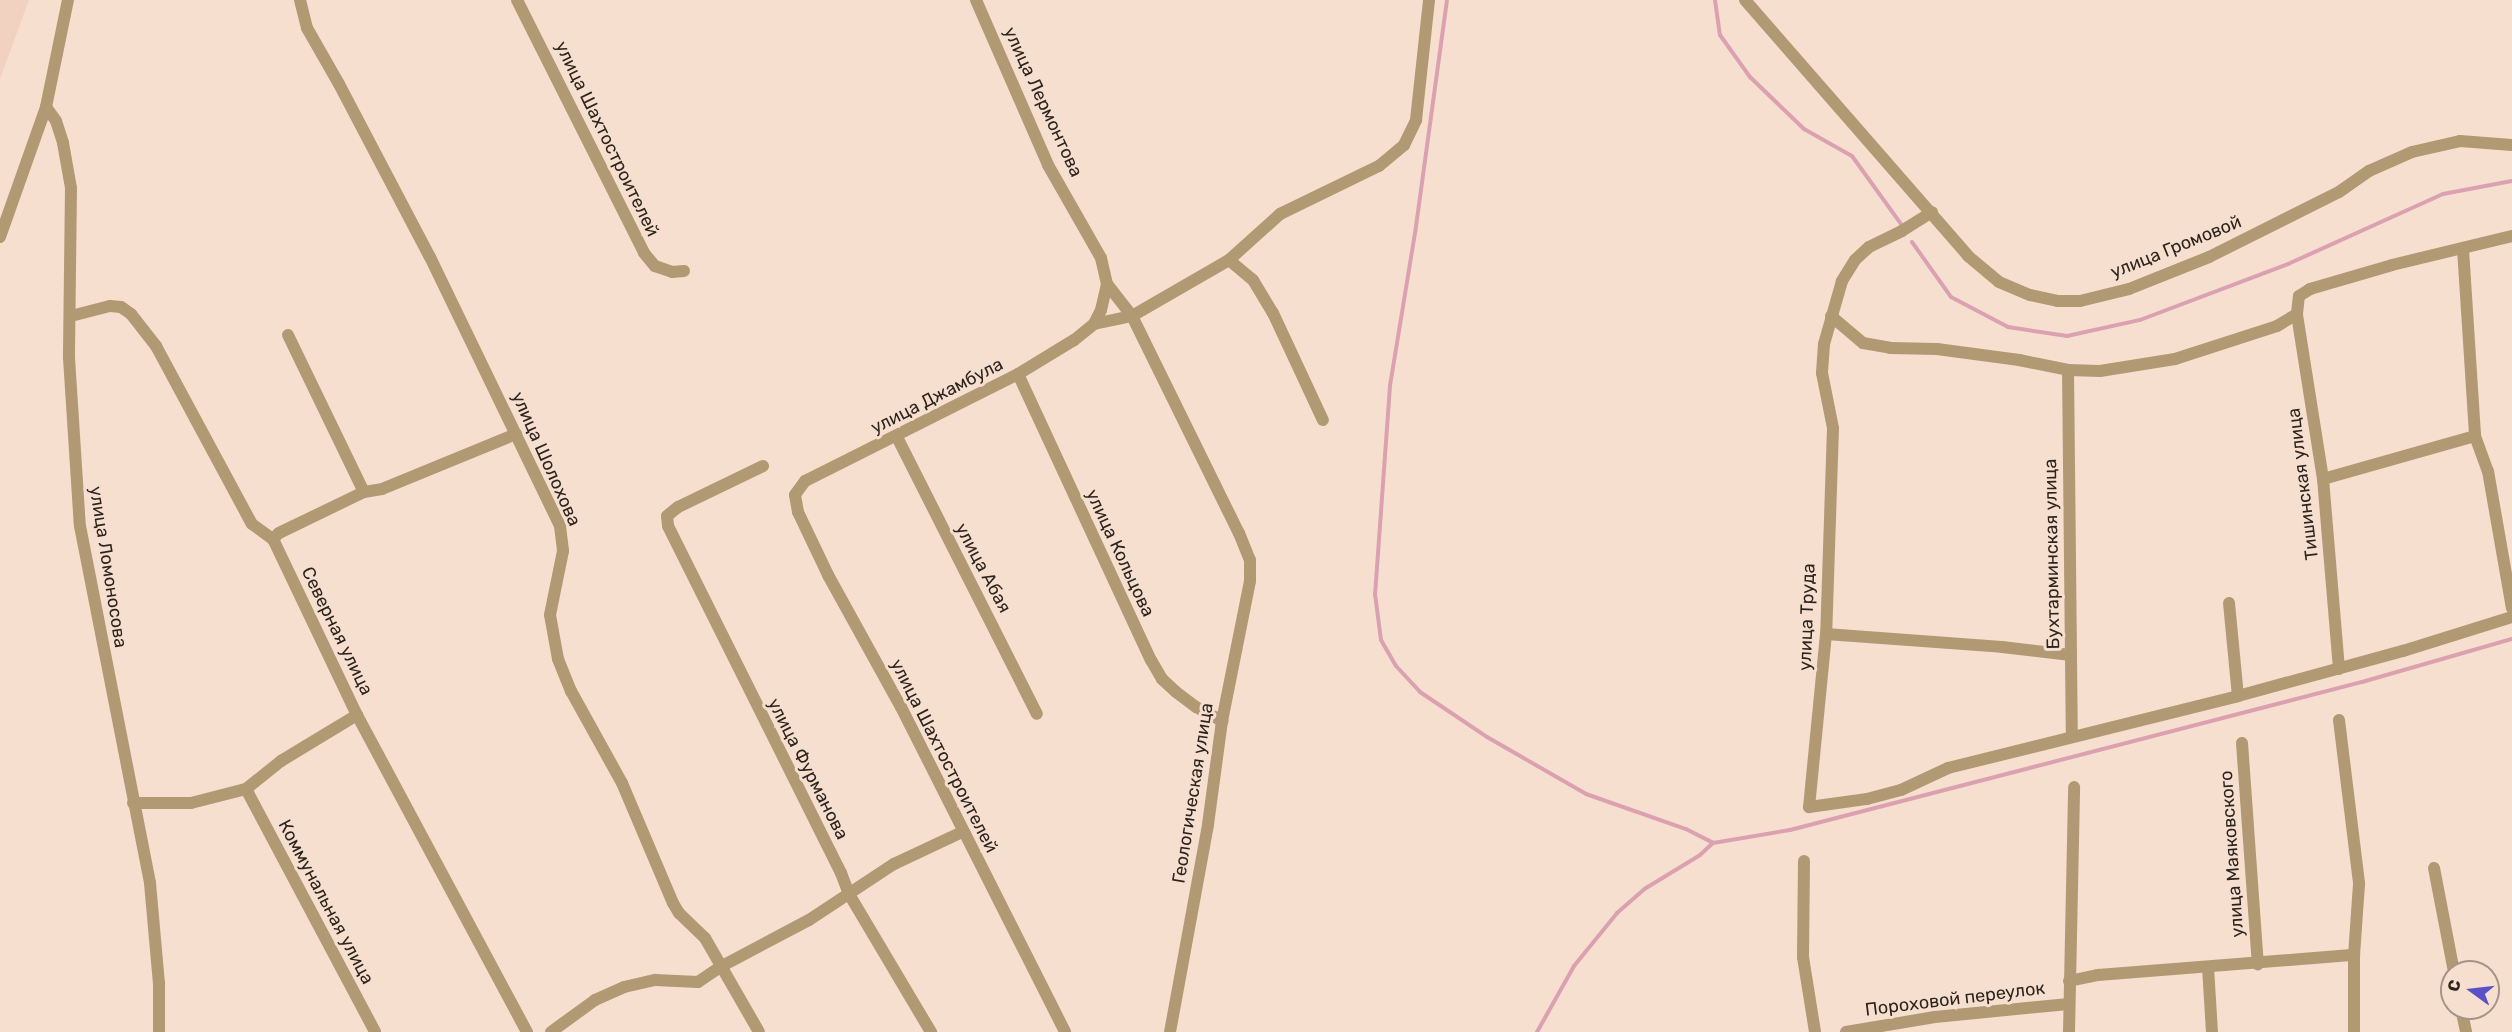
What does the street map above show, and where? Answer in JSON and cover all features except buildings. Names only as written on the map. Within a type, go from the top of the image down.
[{"type":"street","points":[[0,237],[46,107],[68,0]]},
{"type":"street","name":"улица Шолохова","points":[[300,0],[307,28],[430,257],[560,526],[563,538],[562,557],[555,578],[549,615],[558,659],[567,680],[622,783],[673,903],[705,938],[759,1032]]},
{"type":"street","name":"улица Шахтостроителей","points":[[517,0],[644,253],[655,267],[672,272],[684,271]]},
{"type":"street","name":"улица Лермонтова","points":[[976,0],[1048,165],[1101,258],[1107,284],[1132,316],[1239,533],[1250,560]]},
{"type":"street","points":[[1323,420],[1274,313],[1253,280],[1228,260],[1280,214],[1379,166],[1404,145],[1416,120],[1429,0]]},
{"type":"street","name":"улица Громовой","points":[[1745,0],[1968,256],[2000,282],[2030,295],[2058,301],[2080,301],[2129,289],[2209,257],[2339,192],[2369,171],[2412,152],[2460,141],[2512,145]]},
{"type":"street","name":"улица Ломоносова","points":[[46,107],[56,121],[71,188],[70,369],[80,525],[150,883],[159,983],[159,1032]]},
{"type":"street","name":"улица Труда","points":[[1932,212],[1902,231],[1869,247],[1855,260],[1842,281],[1824,344],[1822,373],[1833,428],[1827,634],[1809,807],[1867,799],[1901,790],[1948,768],[2072,737]]},
{"type":"street","points":[[2512,236],[2463,249],[2475,436],[2488,471],[2512,608]]},
{"type":"street","name":"Тишинская улица","points":[[2339,669],[2323,479],[2297,314],[2299,296],[2310,289],[2392,265],[2463,249]]},
{"type":"street","name":"улица Джамбула","points":[[1094,324],[1132,316],[1228,260]]},
{"type":"street","name":"улица Лермонтова","points":[[1101,309],[1107,284]]},
{"type":"street","name":"Северная улица","points":[[71,316],[115,305],[131,314],[156,346],[252,524],[273,539],[357,715],[526,1032]]},
{"type":"street","name":"улица Джамбула","points":[[795,495],[805,482],[1018,374],[1074,340],[1094,324],[1101,309]]},
{"type":"street","points":[[1831,316],[1863,343],[1890,348],[1937,349],[2019,360],[2068,370],[2100,370],[2175,359],[2277,326],[2297,314]]},
{"type":"street","points":[[288,336],[364,492]]},
{"type":"street","name":"Бухтарминская улица","points":[[2068,370],[2072,737]]},
{"type":"street","name":"улица Кольцова","points":[[1018,374],[1151,660],[1162,679],[1176,692],[1222,721]]},
{"type":"street","points":[[273,539],[279,533],[364,492],[381,489],[516,434]]},
{"type":"street","points":[[2323,479],[2475,436]]},
{"type":"street","name":"улица Абая","points":[[897,437],[1037,714]]},
{"type":"street","name":"улица Фурманова","points":[[763,466],[678,507],[667,516],[668,526],[678,551],[841,873],[849,894],[931,1032]]},
{"type":"street","name":"улица Шахтостроителей","points":[[795,495],[798,512],[828,575],[901,707],[962,832],[1065,1032]]},
{"type":"street","name":"Геологическая улица","points":[[1170,1032],[1208,825],[1222,721],[1250,581],[1250,560]]},
{"type":"street","points":[[2229,603],[2238,696]]},
{"type":"street","points":[[2072,737],[2339,669],[2512,616]]},
{"type":"street","points":[[1827,634],[2002,647],[2071,655]]},
{"type":"street","points":[[133,803],[190,803],[246,789],[281,761],[357,715]]},
{"type":"street","points":[[2339,720],[2359,884],[2354,955],[2354,1032]]},
{"type":"street","name":"улица Маяковского","points":[[2242,743],[2258,964]]},
{"type":"street","points":[[2069,1032],[2074,787]]},
{"type":"street","name":"Коммунальная улица","points":[[246,789],[375,1032]]},
{"type":"street","points":[[551,1032],[595,1000],[624,987],[655,980],[699,982],[722,966],[784,934],[894,864],[962,832]]},
{"type":"street","points":[[1804,861],[1803,957],[1815,1032]]},
{"type":"street","points":[[2434,868],[2452,960]]},
{"type":"street","points":[[2069,981],[2098,975],[2354,955]]},
{"type":"street","points":[[2208,967],[2212,1032]]},
{"type":"street","name":"Пороховой переулок","points":[[1846,1032],[1935,1017],[2068,1004]]},
{"type":"shaded area","points":[[0,0],[29,0],[0,79]]},
{"type":"waterway","points":[[1447,0],[1415,233],[1390,386],[1375,594],[1381,640],[1396,666],[1420,692],[1487,737],[1586,794],[1686,829],[1713,843],[1790,830],[2362,682],[2512,639]]},
{"type":"waterway","points":[[1715,0],[1720,35],[1750,77],[1804,129],[1852,156],[1901,224]]},
{"type":"waterway","points":[[1912,242],[1951,297],[2008,327],[2067,336],[2140,320],[2288,264],[2443,194],[2512,181]]},
{"type":"waterway","points":[[1537,1032],[1574,966],[1617,913],[1646,888],[1700,855],[1713,843]]}]
